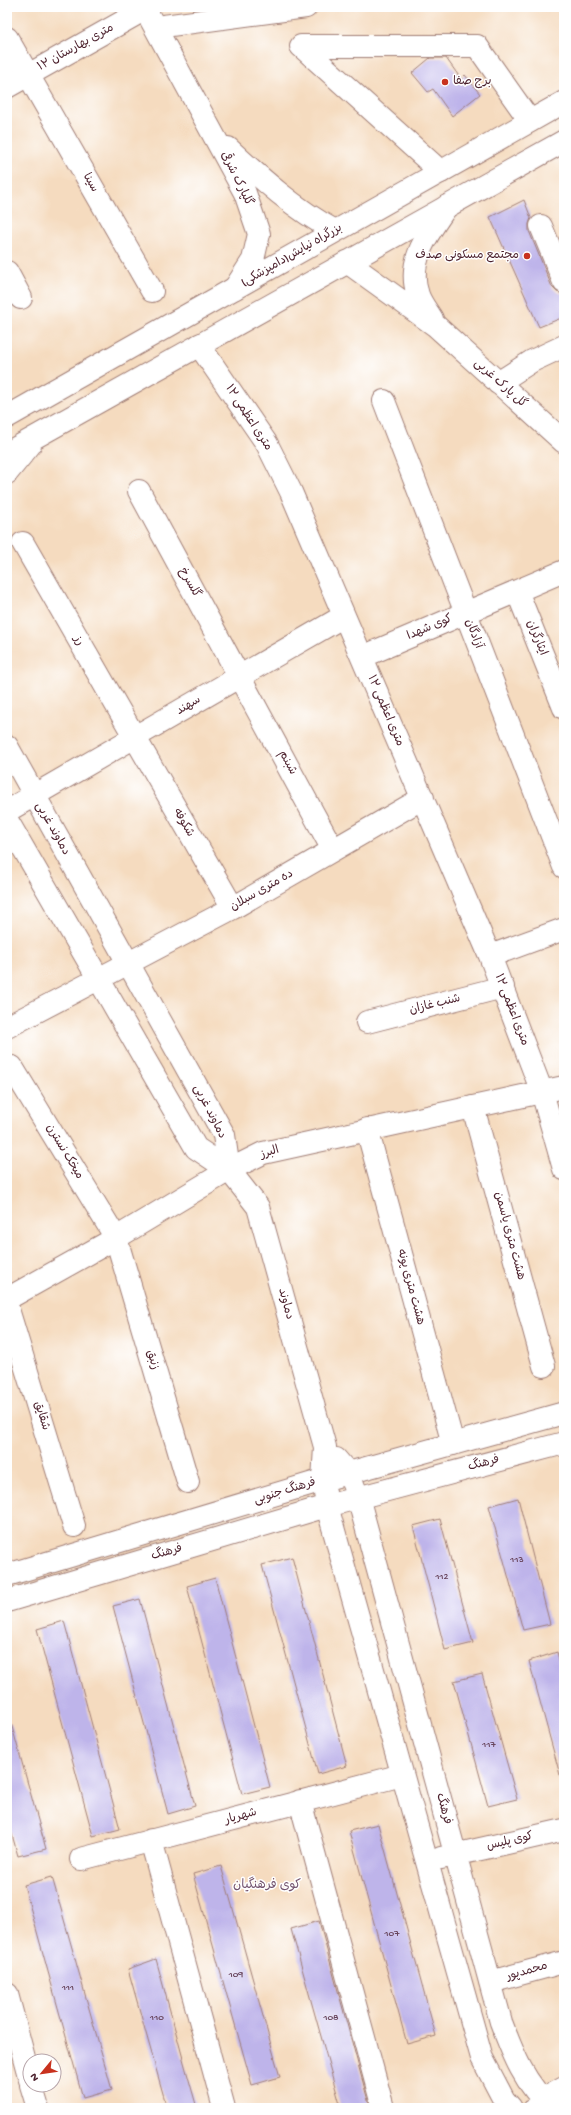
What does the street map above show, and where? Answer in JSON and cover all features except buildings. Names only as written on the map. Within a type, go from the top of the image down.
[{"type":"main road","points":[[149,13],[306,7]]},
{"type":"main road","name":"۱۲ متری بهارستان","points":[[7,87],[149,13]]},
{"type":"main road","name":"گلپارک شرقی","points":[[149,13],[245,193],[259,234],[254,260],[235,288]]},
{"type":"main road","name":"سینا","points":[[7,38],[152,291]]},
{"type":"main road","points":[[440,172],[301,46],[477,46],[530,121]]},
{"type":"main road","name":"بزرگراه نیایش(دامپزشکی)","points":[[11,414],[564,102]]},
{"type":"main road","name":"گلپارک شرقی","points":[[215,136],[268,185],[311,218],[335,231]]},
{"type":"main road","points":[[7,453],[564,141]]},
{"type":"main road","points":[[436,326],[418,295],[414,268],[423,241],[447,206]]},
{"type":"main road","points":[[541,226],[564,282]]},
{"type":"main road","points":[[347,262],[436,326]]},
{"type":"main road","points":[[7,272],[21,298]]},
{"type":"main road","name":"گل پارک غربی","points":[[436,326],[564,442]]},
{"type":"main road","name":"۱۲ متری اعظمی","points":[[199,346],[267,444],[291,492],[490,956],[542,1092]]},
{"type":"main road","points":[[498,382],[532,361],[564,346]]},
{"type":"main road","name":"آزادگان","points":[[384,401],[564,867]]},
{"type":"main road","points":[[7,473],[37,436]]},
{"type":"main road","name":"گلسرخ","points":[[139,491],[240,676]]},
{"type":"main road","name":"رز","points":[[23,543],[134,738]]},
{"type":"main road","name":"کوی شهدا","points":[[362,657],[564,571]]},
{"type":"main road","name":"ایثارگران","points":[[516,591],[564,708]]},
{"type":"main road","name":"سهند","points":[[7,811],[344,616]]},
{"type":"main road","name":"شبنم","points":[[240,676],[333,850]]},
{"type":"main road","name":"شکوفه","points":[[134,738],[233,908]]},
{"type":"main road","name":"دماوند غربی","points":[[7,746],[224,1135],[229,1170]]},
{"type":"main road","name":"ده متری سبلان","points":[[7,1027],[128,965],[233,908],[423,798]]},
{"type":"main road","name":"دماوند غربی","points":[[7,820],[97,980],[196,1148],[229,1170]]},
{"type":"main road","points":[[490,956],[564,929]]},
{"type":"main road","name":"شنب غازان","points":[[367,1022],[502,987]]},
{"type":"main road","name":"میخک نسترن","points":[[12,1067],[116,1238]]},
{"type":"main road","name":"البرز","points":[[7,1299],[116,1238],[229,1170],[263,1153],[564,1087]]},
{"type":"main road","points":[[542,1092],[564,1169]]},
{"type":"main road","name":"هشت متری یاسمن","points":[[473,1107],[544,1366]]},
{"type":"main road","name":"هشت متری پونه","points":[[367,1129],[453,1444]]},
{"type":"main road","name":"دماوند","points":[[229,1170],[258,1207],[325,1447]]},
{"type":"main road","name":"زنبق","points":[[116,1238],[188,1482]]},
{"type":"main road","name":"شقایق","points":[[7,1306],[74,1526]]},
{"type":"main road","name":"فرهنگ جنوبی","points":[[7,1575],[323,1480],[349,1474],[564,1412]]},
{"type":"main road","name":"فرهنگ","points":[[7,1601],[358,1497],[564,1443]]},
{"type":"main road","points":[[325,1447],[323,1480],[327,1506],[426,1862],[482,2058],[504,2100],[511,2108]]},
{"type":"main road","name":"فرهنگ","points":[[325,1447],[349,1474],[358,1497],[501,2022],[518,2066],[543,2105]]},
{"type":"main road","name":"شهریار","points":[[81,1859],[402,1774]]},
{"type":"main road","points":[[300,1801],[383,2108]]},
{"type":"main road","name":"کوی پلیس","points":[[426,1862],[455,1854],[564,1830]]},
{"type":"main road","points":[[151,1840],[224,2108]]},
{"type":"main road","name":"محمدپور","points":[[490,1982],[564,1962]]},
{"type":"main road","points":[[7,1994],[23,2053]]},
{"type":"main road","points":[[543,2105],[564,2088]]},
{"type":"main road","points":[[33,2093],[38,2108]]},
{"type":"place","name":"برج صفا","points":[[445,82]]},
{"type":"place","name":"مجتمع مسکونی صدف","points":[[527,256]]},
{"type":"district","name":"کوی فرهنگیان","points":[[267,1885]]}]
